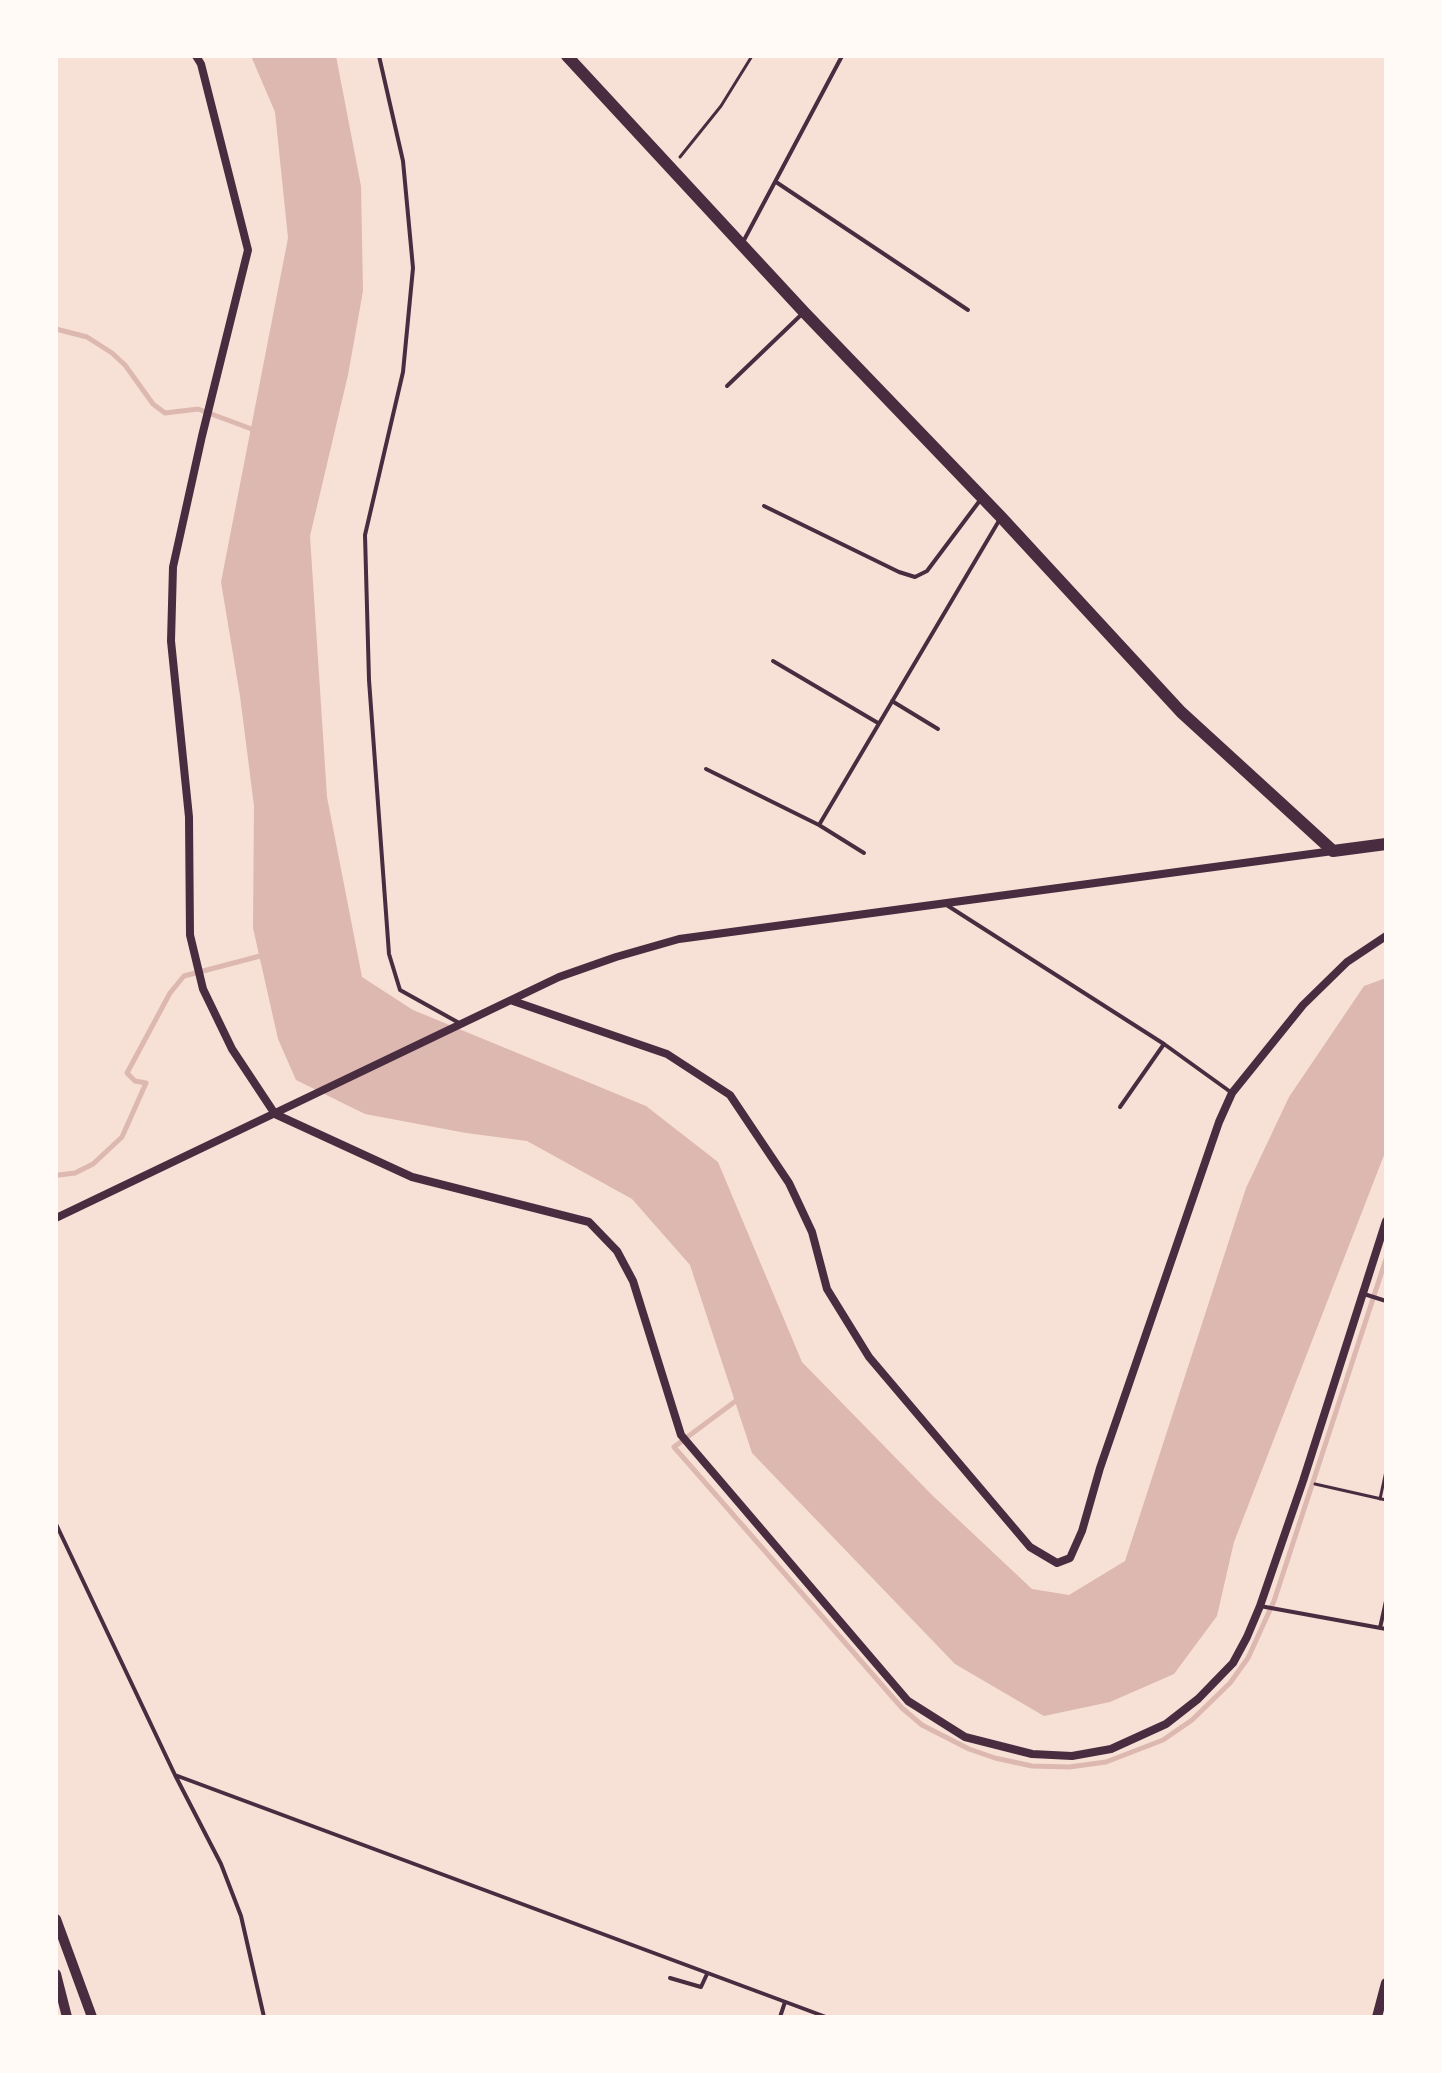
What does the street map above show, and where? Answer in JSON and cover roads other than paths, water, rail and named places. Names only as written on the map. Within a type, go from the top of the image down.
[{"type":"main road","points":[[567,56],[1181,712],[1333,851],[1386,844]]},
{"type":"street","points":[[196,56],[201,64],[248,250],[173,567],[171,641],[189,817],[190,935],[203,989],[232,1049],[275,1114],[412,1177],[589,1222],[617,1251],[633,1281],[681,1435],[908,1701],[965,1737],[1032,1754],[1072,1756],[1111,1749],[1166,1724],[1198,1699],[1233,1663],[1260,1606],[1386,1221]]},
{"type":"street","points":[[56,1218],[559,977],[616,957],[679,939],[1210,870],[1333,851]]},
{"type":"street","points":[[513,1001],[667,1054],[730,1095],[789,1183],[812,1232],[827,1289],[869,1357],[1030,1547],[1057,1563],[1070,1558],[1082,1531],[1100,1468],[1219,1122],[1232,1093],[1303,1005],[1347,962],[1386,936]]},
{"type":"street","points":[[56,1919],[92,2017]]},
{"type":"street","points":[[56,1974],[67,2017]]},
{"type":"street","points":[[1377,2017],[1386,1983]]},
{"type":"lane","points":[[379,56],[403,161],[413,268],[403,372],[365,535],[369,680],[389,954],[400,990],[464,1025]]},
{"type":"lane","points":[[742,244],[842,56]]},
{"type":"lane","points":[[776,182],[968,310]]},
{"type":"lane","points":[[727,386],[804,312]]},
{"type":"lane","points":[[764,506],[915,577],[927,571],[983,497]]},
{"type":"lane","points":[[819,825],[1001,517]]},
{"type":"lane","points":[[773,661],[879,723]]},
{"type":"lane","points":[[892,701],[938,729]]},
{"type":"lane","points":[[706,769],[819,825],[864,853]]},
{"type":"lane","points":[[943,903],[1164,1044],[1232,1093]]},
{"type":"lane","points":[[1120,1107],[1164,1044]]},
{"type":"lane","points":[[1361,1294],[1386,1301]]},
{"type":"lane","points":[[56,1524],[175,1775],[221,1864],[241,1916],[264,2017]]},
{"type":"lane","points":[[1260,1606],[1383,1628],[1386,1601]]},
{"type":"lane","points":[[175,1775],[826,2017]]},
{"type":"lane","points":[[670,1978],[701,1987],[707,1974]]},
{"type":"lane","points":[[780,2017],[785,2002]]},
{"type":"waterway","points":[[56,329],[87,337],[112,353],[125,365],[153,404],[165,413],[198,409],[257,431]]},
{"type":"waterway","points":[[59,1175],[75,1173],[93,1164],[122,1137],[146,1083],[135,1081],[127,1073],[170,993],[184,976],[264,955]]},
{"type":"waterway","points":[[737,1400],[674,1447],[902,1708],[922,1725],[969,1749],[995,1758],[1032,1766],[1069,1767],[1106,1762],[1163,1740],[1192,1720],[1230,1683],[1248,1658],[1274,1601],[1386,1259]]}]
